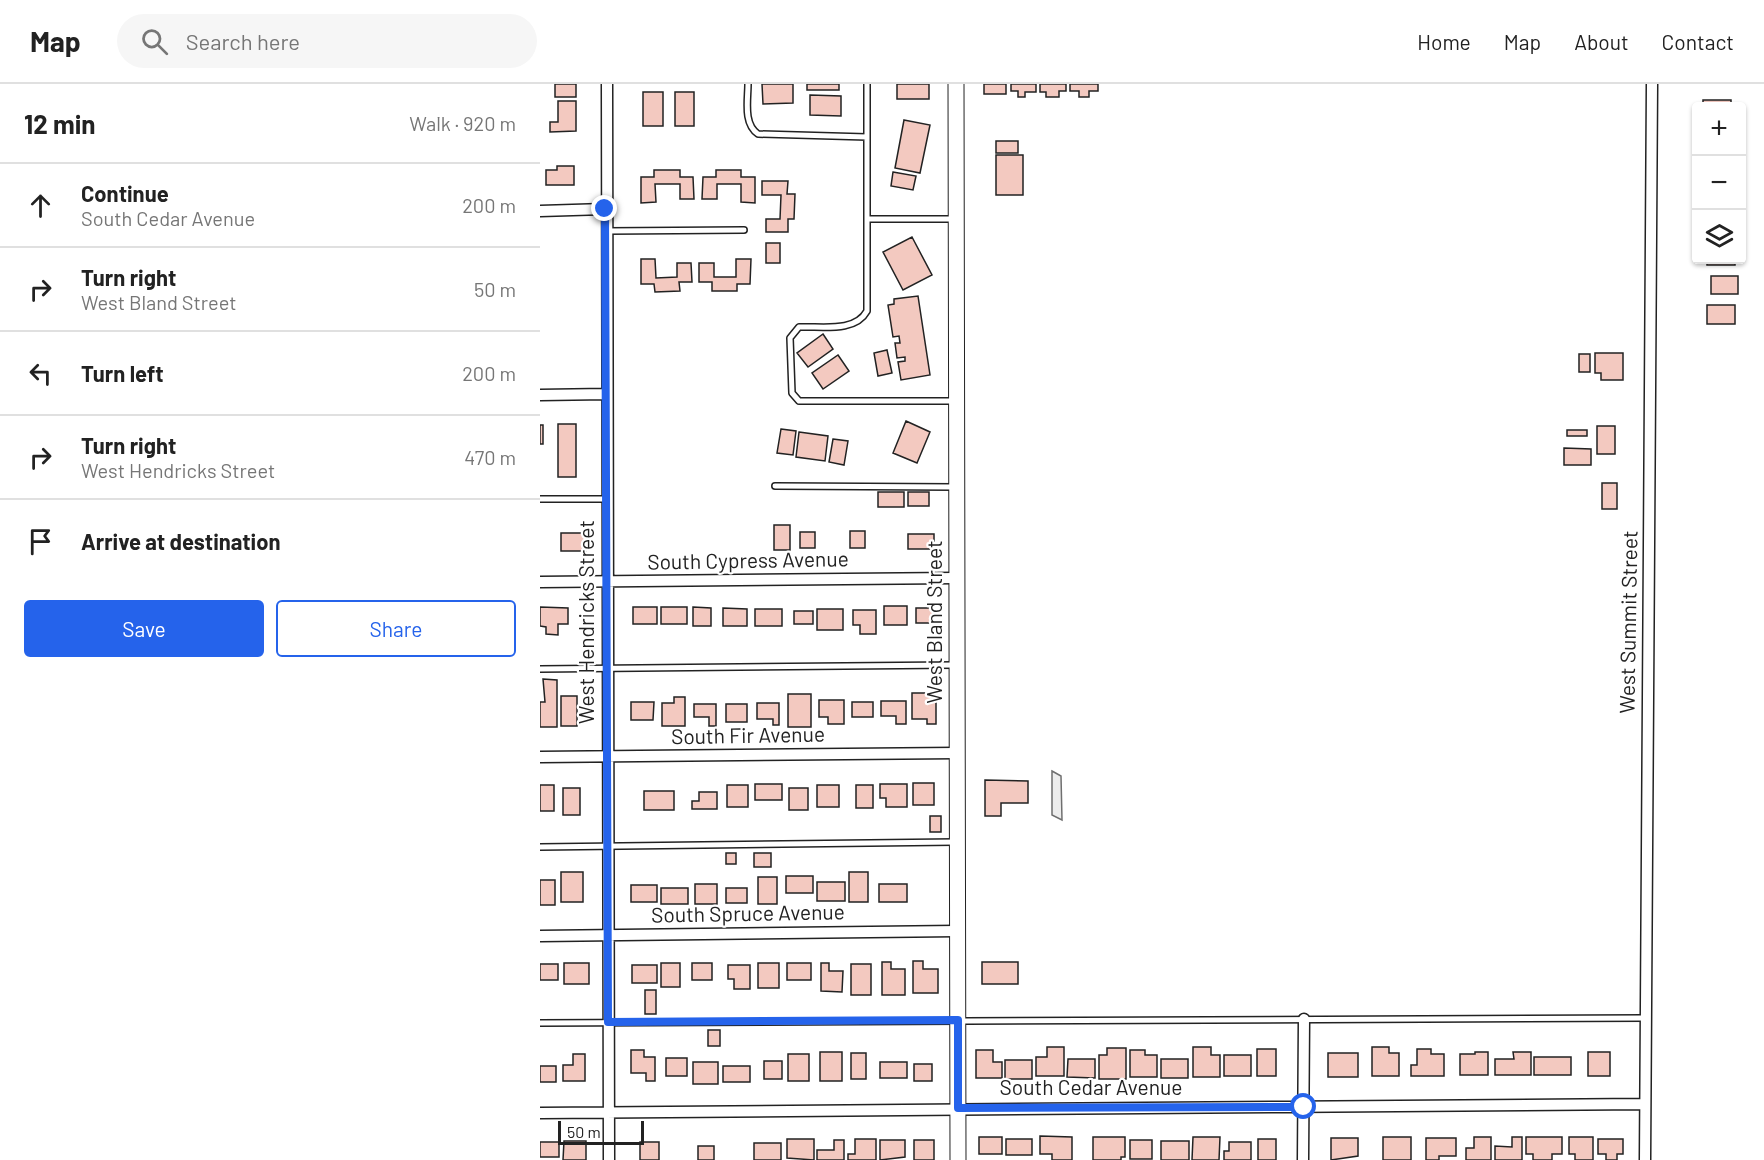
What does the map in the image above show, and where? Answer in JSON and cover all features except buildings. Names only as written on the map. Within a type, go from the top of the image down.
[{"type":"street","name":"West Hendricks Street","points":[[607,84],[605,209],[609,1160]]},
{"type":"street","name":"West Bland Street","points":[[956,84],[958,1160]]},
{"type":"street","name":"West Summit Street","points":[[1645,1160],[1643,1104],[1646,1018],[1652,84]]},
{"type":"street","points":[[540,211],[605,209]]},
{"type":"street","points":[[540,395],[606,394]]},
{"type":"street","name":"South Cypress Avenue","points":[[540,582],[956,578]]},
{"type":"street","name":"South Fir Avenue","points":[[540,757],[957,753]]},
{"type":"street","name":"South Spruce Avenue","points":[[540,936],[957,931]]},
{"type":"street","points":[[1303,1160],[1304,1019]]},
{"type":"street","name":"South Cedar Avenue","points":[[540,1113],[1643,1104]]},
{"type":"lane","points":[[748,84],[748,121],[751,129],[758,134],[867,137]]},
{"type":"lane","points":[[867,84],[867,311],[863,318],[855,324],[799,327],[794,330],[790,338],[792,393],[799,401],[956,401]]},
{"type":"lane","points":[[867,219],[956,219]]},
{"type":"lane","points":[[606,231],[744,230]]},
{"type":"lane","points":[[775,486],[956,487]]},
{"type":"lane","points":[[540,499],[606,499]]},
{"type":"lane","points":[[540,669],[957,665]]},
{"type":"lane","points":[[540,847],[957,842]]},
{"type":"lane","points":[[540,1023],[1646,1018]]},
{"type":"shaded area","points":[[1052,771],[1061,776],[1062,820],[1052,815]]},
{"type":"route","points":[[605,209],[608,1022],[958,1020],[958,1108],[1304,1107]]}]
